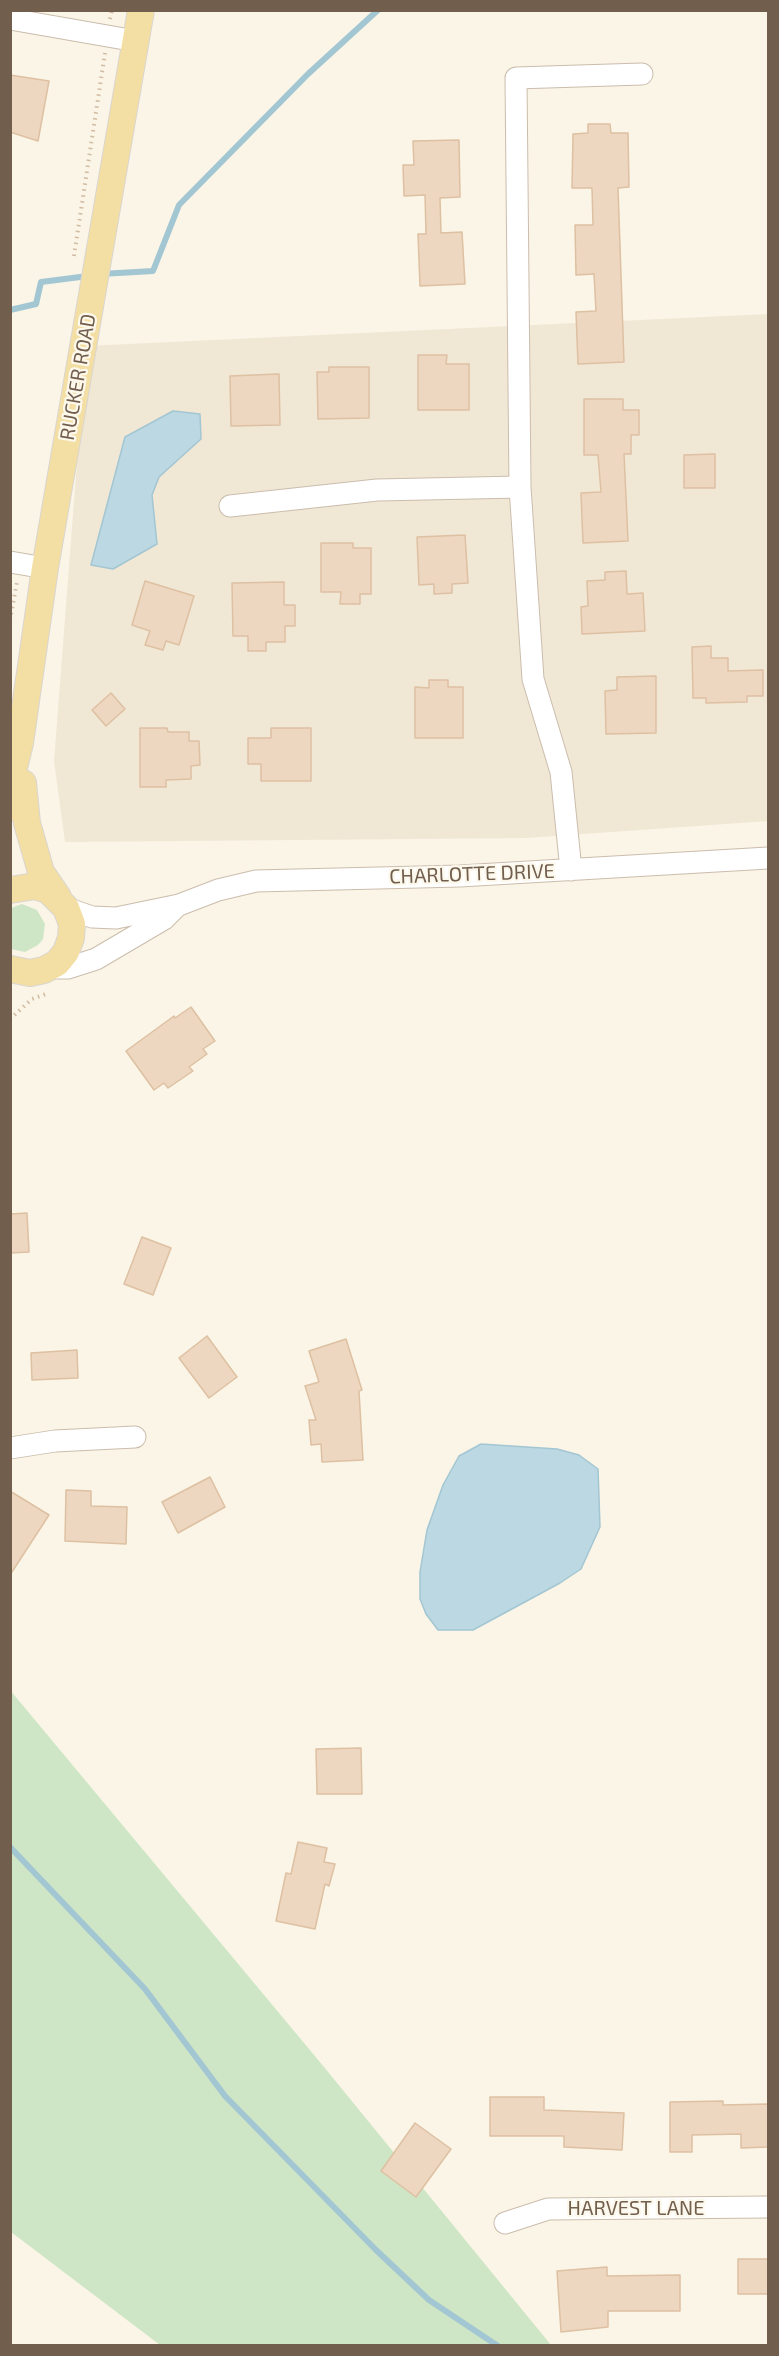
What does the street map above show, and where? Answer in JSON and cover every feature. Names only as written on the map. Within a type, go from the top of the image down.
[{"type":"main road","name":"RUCKER ROAD","points":[[10,808],[11,780],[20,744],[45,568],[141,10]]},
{"type":"main road","name":"RUCKER ROAD","points":[[20,744],[27,823],[41,872],[63,903]]},
{"type":"main road","points":[[10,890],[35,886],[48,890],[63,903],[72,924],[71,938],[66,951],[57,963],[10,989]]},
{"type":"street","points":[[10,19],[135,40]]},
{"type":"street","points":[[571,870],[561,772],[533,679],[520,486],[516,78],[642,74]]},
{"type":"street","points":[[230,506],[377,490],[520,486]]},
{"type":"street","points":[[15,563],[45,568]]},
{"type":"street","name":"CHARLOTTE DRIVE","points":[[63,903],[92,917],[116,918],[179,905],[218,890],[256,881],[460,876],[768,858]]},
{"type":"street","name":"CHARLOTTE DRIVE","points":[[36,975],[96,959],[164,919],[179,905]]},
{"type":"street","points":[[10,1448],[55,1441],[135,1437]]},
{"type":"street","name":"HARVEST LANE","points":[[505,2223],[549,2209],[768,2207]]},
{"type":"path","points":[[73,261],[112,10]]},
{"type":"path","points":[[10,620],[15,563]]},
{"type":"path","points":[[11,1016],[32,999],[36,975]]},
{"type":"shaded area","points":[[768,314],[768,821],[526,838],[65,842],[54,761],[86,346]]},
{"type":"green space","points":[[22,904],[37,910],[45,924],[43,939],[38,945],[25,952],[11,949],[11,908]]},
{"type":"green space","points":[[10,1690],[324,2067],[551,2345],[160,2345],[11,2232]]},
{"type":"water","points":[[173,411],[200,414],[201,439],[159,477],[152,495],[157,544],[113,569],[91,565],[125,437]]},
{"type":"water","points":[[481,1444],[557,1449],[579,1455],[598,1469],[600,1527],[581,1569],[560,1583],[473,1630],[438,1630],[426,1614],[420,1599],[420,1572],[427,1530],[443,1485],[459,1456]]},
{"type":"building","points":[[10,75],[49,81],[38,141],[10,132]]},
{"type":"building","points":[[588,124],[610,124],[611,133],[628,133],[629,187],[618,188],[624,362],[578,364],[576,312],[596,311],[594,274],[576,275],[575,225],[593,225],[592,188],[572,188],[573,134],[588,133]]},
{"type":"building","points":[[459,140],[460,197],[440,198],[441,233],[462,232],[465,284],[420,286],[418,234],[426,234],[425,195],[404,196],[403,165],[414,165],[413,141]]},
{"type":"building","points":[[418,355],[447,355],[446,364],[469,364],[469,410],[418,410]]},
{"type":"building","points":[[329,367],[369,367],[369,418],[318,419],[317,372],[329,372]]},
{"type":"building","points":[[279,374],[280,425],[231,426],[230,376]]},
{"type":"building","points":[[584,399],[623,399],[623,410],[639,410],[639,435],[631,435],[631,454],[624,454],[628,541],[583,543],[581,493],[601,492],[598,455],[584,455]]},
{"type":"building","points":[[715,454],[715,488],[684,488],[684,455]]},
{"type":"building","points":[[465,535],[468,583],[452,584],[452,593],[434,594],[434,584],[419,585],[417,537]]},
{"type":"building","points":[[321,543],[353,543],[353,548],[371,548],[371,594],[360,594],[360,604],[340,604],[341,592],[321,592]]},
{"type":"building","points":[[626,571],[627,594],[643,593],[645,631],[582,634],[581,607],[588,606],[587,581],[605,580],[605,572]]},
{"type":"building","points":[[145,581],[194,596],[179,645],[166,641],[163,650],[145,645],[150,631],[132,625]]},
{"type":"building","points":[[284,582],[284,605],[295,605],[295,626],[285,626],[285,642],[266,642],[266,651],[248,651],[248,636],[233,636],[232,583]]},
{"type":"building","points":[[711,646],[711,658],[728,658],[728,671],[763,670],[763,696],[747,696],[747,702],[706,703],[706,698],[693,698],[692,647]]},
{"type":"building","points":[[656,676],[656,733],[606,734],[605,691],[617,690],[617,677]]},
{"type":"building","points":[[429,680],[448,680],[448,687],[463,687],[463,738],[415,738],[415,687],[429,688]]},
{"type":"building","points":[[111,693],[125,709],[106,726],[92,710]]},
{"type":"building","points":[[140,728],[167,728],[168,732],[189,732],[189,741],[199,741],[200,765],[191,766],[191,779],[166,780],[166,787],[140,787]]},
{"type":"building","points":[[271,728],[311,728],[311,781],[261,781],[261,764],[248,764],[248,738],[271,738]]},
{"type":"building","points":[[191,1007],[215,1041],[203,1049],[207,1054],[189,1067],[193,1071],[168,1088],[164,1083],[154,1090],[126,1051],[174,1016],[175,1018]]},
{"type":"building","points":[[27,1213],[29,1252],[10,1253],[10,1214]]},
{"type":"building","points":[[142,1237],[171,1248],[153,1295],[124,1284]]},
{"type":"building","points":[[207,1336],[237,1377],[209,1398],[179,1358]]},
{"type":"building","points":[[346,1339],[362,1390],[359,1391],[363,1460],[322,1462],[321,1444],[311,1445],[309,1420],[316,1420],[305,1386],[319,1382],[309,1351]]},
{"type":"building","points":[[77,1350],[78,1378],[32,1380],[31,1353]]},
{"type":"building","points":[[210,1477],[225,1507],[178,1533],[162,1502]]},
{"type":"building","points":[[66,1490],[91,1491],[91,1506],[127,1507],[126,1544],[65,1541]]},
{"type":"building","points":[[10,1491],[49,1515],[10,1575]]},
{"type":"building","points":[[361,1748],[362,1794],[317,1794],[316,1749]]},
{"type":"building","points":[[298,1842],[327,1848],[324,1862],[335,1864],[329,1886],[325,1884],[315,1929],[276,1921],[286,1873],[291,1874]]},
{"type":"building","points":[[490,2097],[544,2097],[544,2110],[624,2113],[622,2150],[564,2147],[564,2136],[490,2136]]},
{"type":"building","points":[[723,2101],[723,2105],[768,2104],[768,2147],[741,2148],[741,2134],[692,2135],[692,2152],[670,2152],[670,2102]]},
{"type":"building","points":[[415,2123],[451,2149],[416,2197],[381,2171]]},
{"type":"building","points":[[738,2259],[768,2259],[768,2294],[738,2294]]},
{"type":"building","points":[[607,2267],[607,2276],[680,2275],[680,2311],[608,2311],[608,2327],[561,2332],[557,2271]]},
{"type":"waterway","points":[[101,274],[153,271],[179,205],[308,74],[378,10]]},
{"type":"waterway","points":[[10,310],[36,304],[41,282],[88,276]]},
{"type":"waterway","points":[[10,1847],[145,1989],[225,2096],[376,2250],[429,2300],[498,2346]]}]
